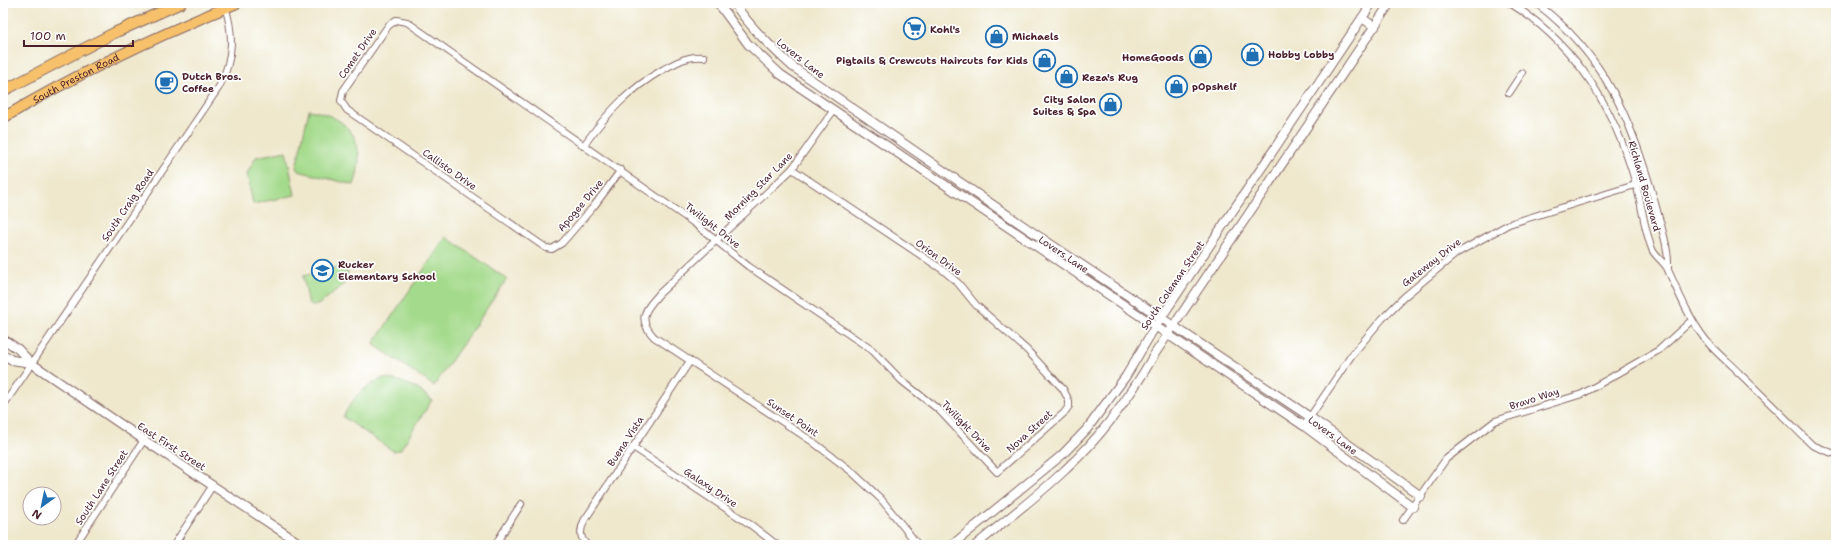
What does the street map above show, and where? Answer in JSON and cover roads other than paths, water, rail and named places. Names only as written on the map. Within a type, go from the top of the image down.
[{"type":"main road","points":[[3,91],[114,33],[181,3]]},
{"type":"main road","name":"South Preston Road","points":[[3,118],[61,85],[134,48],[224,5],[237,3]]},
{"type":"street","name":"Lovers Lane","points":[[718,3],[748,44],[780,74],[1304,426],[1413,506]]},
{"type":"street","name":"Lovers Lane","points":[[734,3],[763,39],[788,62],[1028,229],[1310,417],[1421,496]]},
{"type":"street","name":"South Coleman Street","points":[[952,545],[1062,455],[1087,429],[1117,390],[1162,318],[1372,3]]},
{"type":"street","points":[[976,545],[1065,471],[1109,423],[1137,384],[1174,326],[1390,3]]},
{"type":"street","name":"Richland Boulevard","points":[[1510,3],[1531,17],[1555,37],[1590,81],[1611,115],[1636,184],[1652,250],[1668,268],[1679,296],[1705,340],[1812,445],[1832,453]]},
{"type":"street","name":"Richland Boulevard","points":[[1536,3],[1550,14],[1579,44],[1603,75],[1629,122],[1648,181],[1668,254],[1668,268]]},
{"type":"street","name":"South Craig Road","points":[[3,406],[220,87],[229,64],[232,48],[231,29],[224,5]]},
{"type":"street","points":[[1362,18],[1375,27]]},
{"type":"street","name":"Comet Drive","points":[[341,101],[343,91],[388,26],[396,20]]},
{"type":"street","name":"Twilight Drive","points":[[396,20],[407,22],[621,170],[717,240],[748,266],[872,350],[902,381],[939,410],[997,472]]},
{"type":"street","points":[[1356,27],[1369,36]]},
{"type":"street","points":[[584,145],[603,118],[624,97],[644,81],[679,61],[694,56],[704,57]]},
{"type":"street","points":[[1509,93],[1522,72]]},
{"type":"street","points":[[833,111],[841,100]]},
{"type":"street","name":"Callisto Drive","points":[[341,101],[347,110],[541,245],[552,249]]},
{"type":"street","name":"Morning Star Lane","points":[[644,321],[646,310],[660,292],[792,169],[833,111]]},
{"type":"street","name":"Orion Drive","points":[[792,169],[943,270],[958,283],[976,305],[1027,350],[1063,389],[1069,401]]},
{"type":"street","name":"Apogee Drive","points":[[552,249],[562,243],[594,206],[621,170]]},
{"type":"street","points":[[1260,171],[1272,180]]},
{"type":"street","points":[[1254,180],[1266,189]]},
{"type":"street","name":"Gateway Drive","points":[[1304,426],[1351,356],[1382,319],[1404,296],[1457,253],[1486,235],[1509,224],[1648,181]]},
{"type":"street","points":[[1023,237],[1028,229]]},
{"type":"street","name":"Bravo Way","points":[[1403,520],[1446,459],[1495,421],[1582,394],[1660,350],[1692,320]]},
{"type":"street","name":"Sunset Point","points":[[644,321],[647,329],[654,336],[814,442],[852,471],[881,499],[918,545]]},
{"type":"street","name":"East First Street","points":[[3,339],[18,349],[31,363],[302,545]]},
{"type":"street","name":"East First Street","points":[[3,354],[12,360],[31,363]]},
{"type":"street","name":"Buena Vista","points":[[588,545],[583,542],[580,535],[584,521],[690,360]]},
{"type":"street","name":"Nova Street","points":[[997,472],[1064,413],[1069,406],[1069,401]]},
{"type":"street","name":"South Lane Street","points":[[75,545],[144,440]]},
{"type":"street","name":"Galaxy Drive","points":[[634,447],[751,525],[777,545]]},
{"type":"street","points":[[174,545],[213,486]]},
{"type":"street","points":[[495,545],[521,504]]},
{"type":"place","name":"Kohl's","points":[[915,29]]},
{"type":"place","name":"Michaels","points":[[996,36]]},
{"type":"place","name":"Hobby Lobby","points":[[1253,54]]},
{"type":"place","name":"HomeGoods","points":[[1200,57]]},
{"type":"place","name":"Pigtails & Crewcuts Haircuts for Kids","points":[[1044,60]]},
{"type":"place","name":"Reza's Rug","points":[[1066,77]]},
{"type":"place","name":"Dutch Bros. Coffee","points":[[167,82]]},
{"type":"place","name":"pOpshelf","points":[[1177,86]]},
{"type":"place","name":"City Salon Suites & Spa","points":[[1111,105]]},
{"type":"place","name":"Rucker Elementary School","points":[[322,270]]}]
